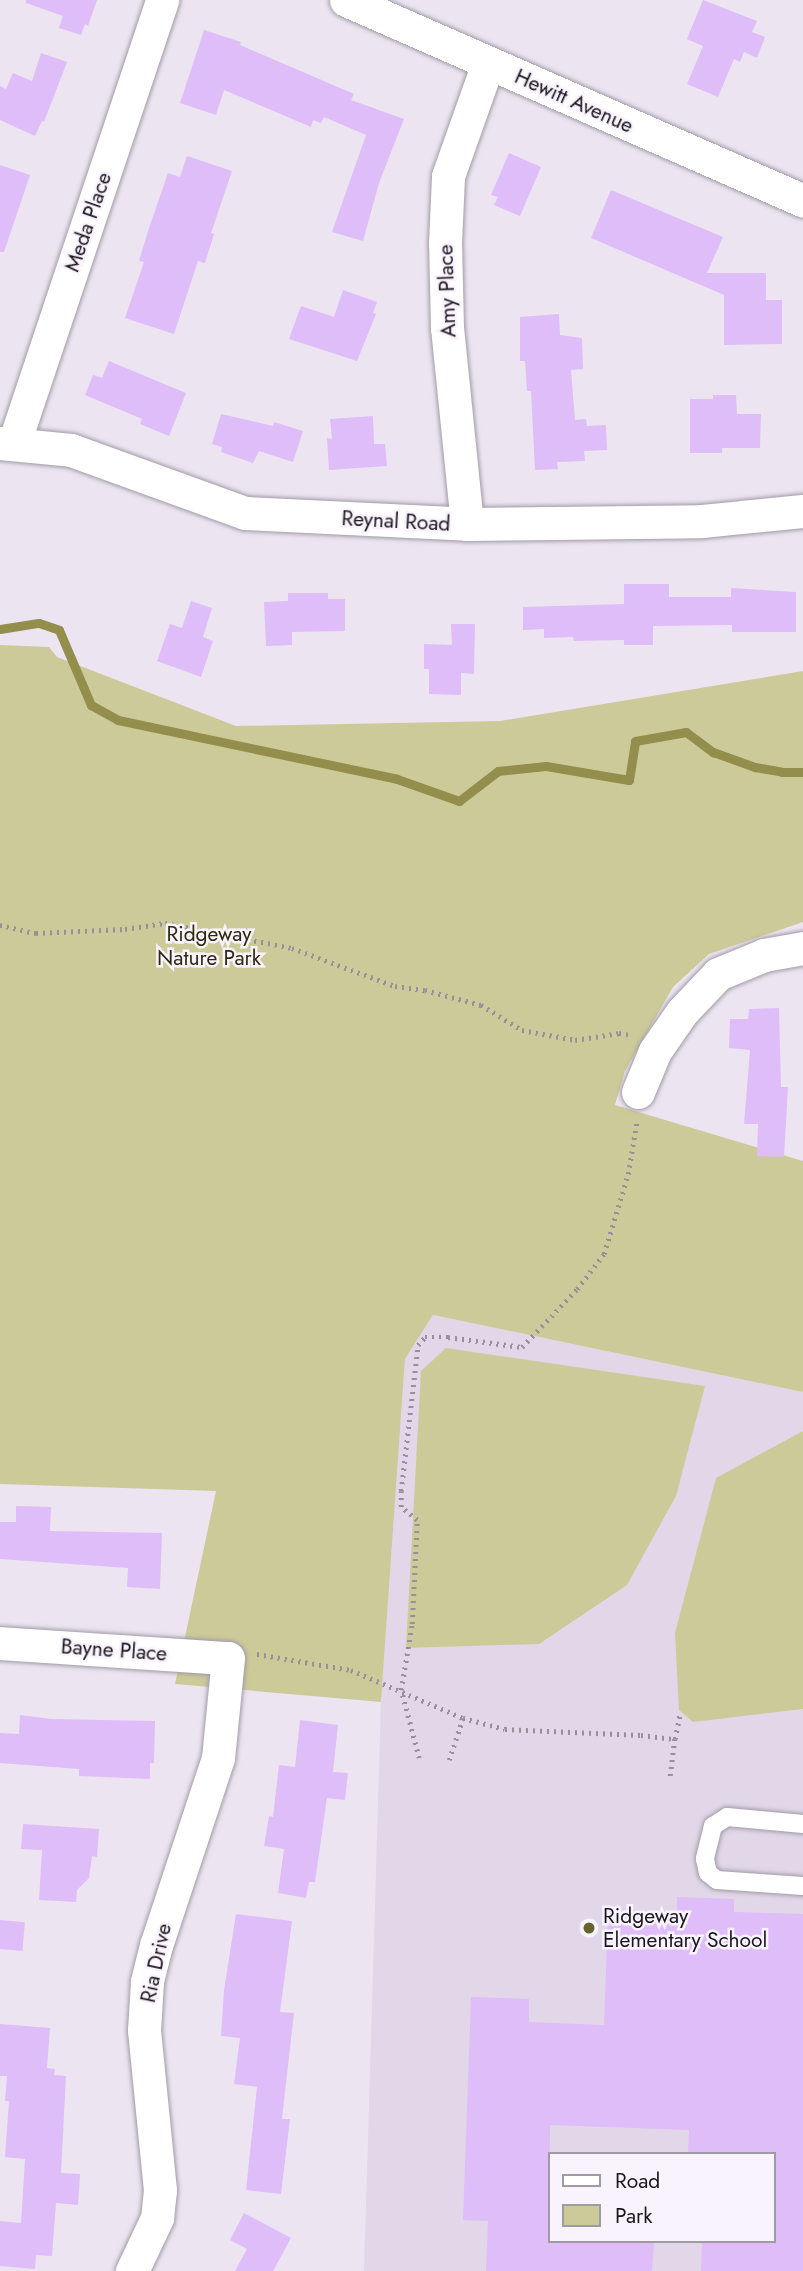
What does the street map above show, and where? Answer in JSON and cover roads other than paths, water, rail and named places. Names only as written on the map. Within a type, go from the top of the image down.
[{"type":"street","name":"Meda Place","points":[[7,443],[162,0]]},
{"type":"street","name":"Hewitt Avenue","points":[[346,0],[803,201]]},
{"type":"street","name":"Amy Place","points":[[467,524],[447,328],[445,243],[448,176],[488,63]]},
{"type":"street","name":"Reynal Road","points":[[7,443],[71,450],[245,513],[467,524],[702,521],[803,511]]},
{"type":"street","points":[[638,1091],[655,1051],[682,1012],[718,974],[764,955],[803,948]]},
{"type":"street","name":"Bayne Place","points":[[0,1643],[228,1658]]},
{"type":"street","name":"Ria Drive","points":[[132,2271],[158,2218],[160,2190],[144,2030],[147,1982],[156,1945],[218,1758],[228,1658]]},
{"type":"lane","points":[[803,1824],[727,1818],[713,1826],[705,1859],[708,1873],[717,1880],[803,1886]]},
{"type":"waterway","points":[[0,629],[39,623],[59,630],[91,705],[118,720],[397,779],[459,801],[498,771],[546,766],[629,780],[635,741],[686,732],[713,752],[755,767],[782,772],[803,772]]},
{"type":"place","name":"Ridgeway Elementary School","points":[[589,1928]]},
{"type":"park label","name":"Ridgeway Nature Park","points":[[209,946]]}]
